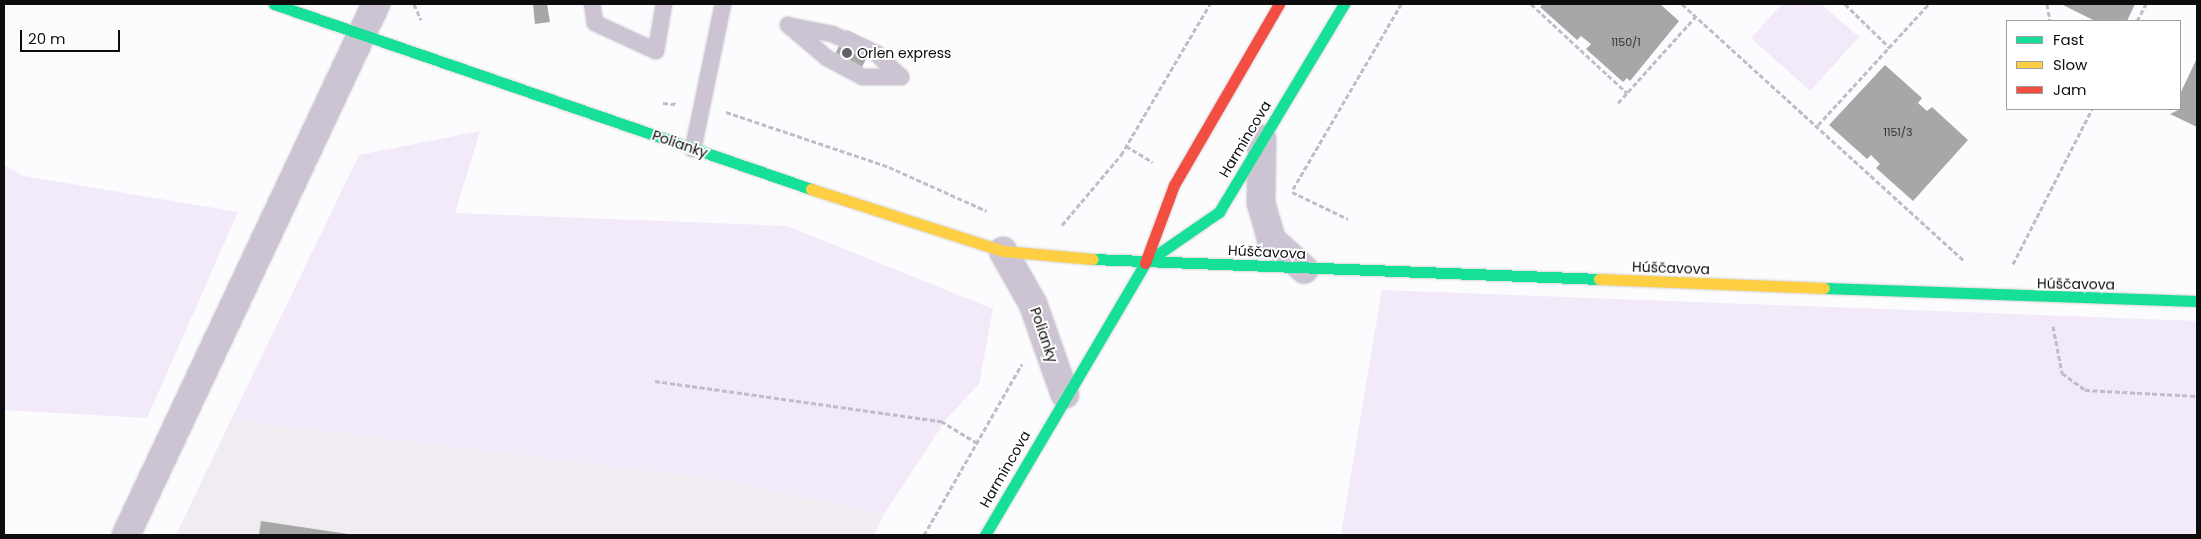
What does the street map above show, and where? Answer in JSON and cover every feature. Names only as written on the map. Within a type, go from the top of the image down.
[{"type":"street","name":"Polianky","points":[[274,4],[693,149],[1002,251],[1145,263]]},
{"type":"street","points":[[126,535],[359,33],[376,4]]},
{"type":"street","name":"Harmincova","points":[[985,535],[1064,395],[1145,263],[1174,185],[1279,4]]},
{"type":"street","name":"Harmincova","points":[[1145,263],[1219,212],[1344,4]]},
{"type":"street","points":[[1262,139],[1261,203],[1271,240],[1304,269]]},
{"type":"street","name":"Polianky","points":[[1002,251],[1033,304],[1064,395]]},
{"type":"street","name":"Húščavova","points":[[1145,263],[2047,298],[2197,301]]},
{"type":"lane","points":[[592,4],[595,23],[656,51],[664,4]]},
{"type":"lane","points":[[693,149],[722,4]]},
{"type":"lane","points":[[788,25],[832,34],[876,53],[901,77],[862,77],[826,58],[788,25]]},
{"type":"path","points":[[414,4],[424,27]]},
{"type":"path","points":[[1261,203],[1291,192],[1401,4]]},
{"type":"path","points":[[1531,4],[1628,93]]},
{"type":"path","points":[[1682,4],[1971,267]]},
{"type":"path","points":[[1845,4],[1889,47]]},
{"type":"path","points":[[1818,126],[1929,4]]},
{"type":"path","points":[[2047,4],[2050,20]]},
{"type":"path","points":[[2138,20],[2146,4]]},
{"type":"path","points":[[1618,103],[1696,16]]},
{"type":"path","points":[[653,103],[702,104],[889,167],[991,213]]},
{"type":"path","points":[[2010,268],[2091,110]]},
{"type":"path","points":[[1291,192],[1348,219]]},
{"type":"path","points":[[1053,224],[1062,224]]},
{"type":"path","points":[[2047,298],[2062,373],[2085,390],[2197,396]]},
{"type":"path","points":[[655,381],[941,421],[977,443]]},
{"type":"shaded area","points":[[1782,4],[1821,4],[1859,37],[1810,91],[1751,38]]},
{"type":"shaded area","points":[[480,131],[455,213],[787,226],[993,309],[979,384],[947,418],[884,514],[717,479],[231,420],[359,155]]},
{"type":"shaded area","points":[[4,165],[23,176],[238,212],[147,418],[4,410]]},
{"type":"shaded area","points":[[1382,290],[2197,321],[2197,535],[1341,535]]},
{"type":"shaded area","points":[[231,420],[717,479],[884,514],[874,535],[176,535]]},
{"type":"building","points":[[533,4],[547,4],[550,22],[535,24]]},
{"type":"building","points":[[1543,4],[1660,4],[1679,21],[1630,81],[1627,78],[1623,82],[1586,49],[1591,44],[1581,36],[1577,40],[1540,7]]},
{"type":"building","points":[[2061,4],[2135,4],[2127,20],[2093,20]]},
{"type":"building","points":[[847,30],[874,43],[855,81],[828,68]]},
{"type":"building","points":[[2197,58],[2197,127],[2170,114],[2181,110],[2181,92]]},
{"type":"building","points":[[1885,65],[1922,98],[1918,103],[1927,111],[1932,107],[1968,140],[1913,201],[1876,168],[1880,164],[1871,155],[1867,159],[1829,125]]},
{"type":"building","points":[[261,521],[348,534],[259,535]]},
{"type":"traffic: fast","points":[[274,4],[811,189]]},
{"type":"traffic: fast","points":[[1145,263],[1219,212],[1344,4]]},
{"type":"traffic: fast","points":[[1093,259],[1599,279]]},
{"type":"traffic: fast","points":[[985,535],[1145,263]]},
{"type":"traffic: fast","points":[[1824,288],[2197,301]]},
{"type":"traffic: slow","points":[[811,189],[1003,251],[1093,259]]},
{"type":"traffic: slow","points":[[1599,279],[1824,288]]},
{"type":"traffic: jam","points":[[1145,263],[1174,185],[1279,4]]},
{"type":"place","name":"Orlen express","points":[[847,53]]}]
